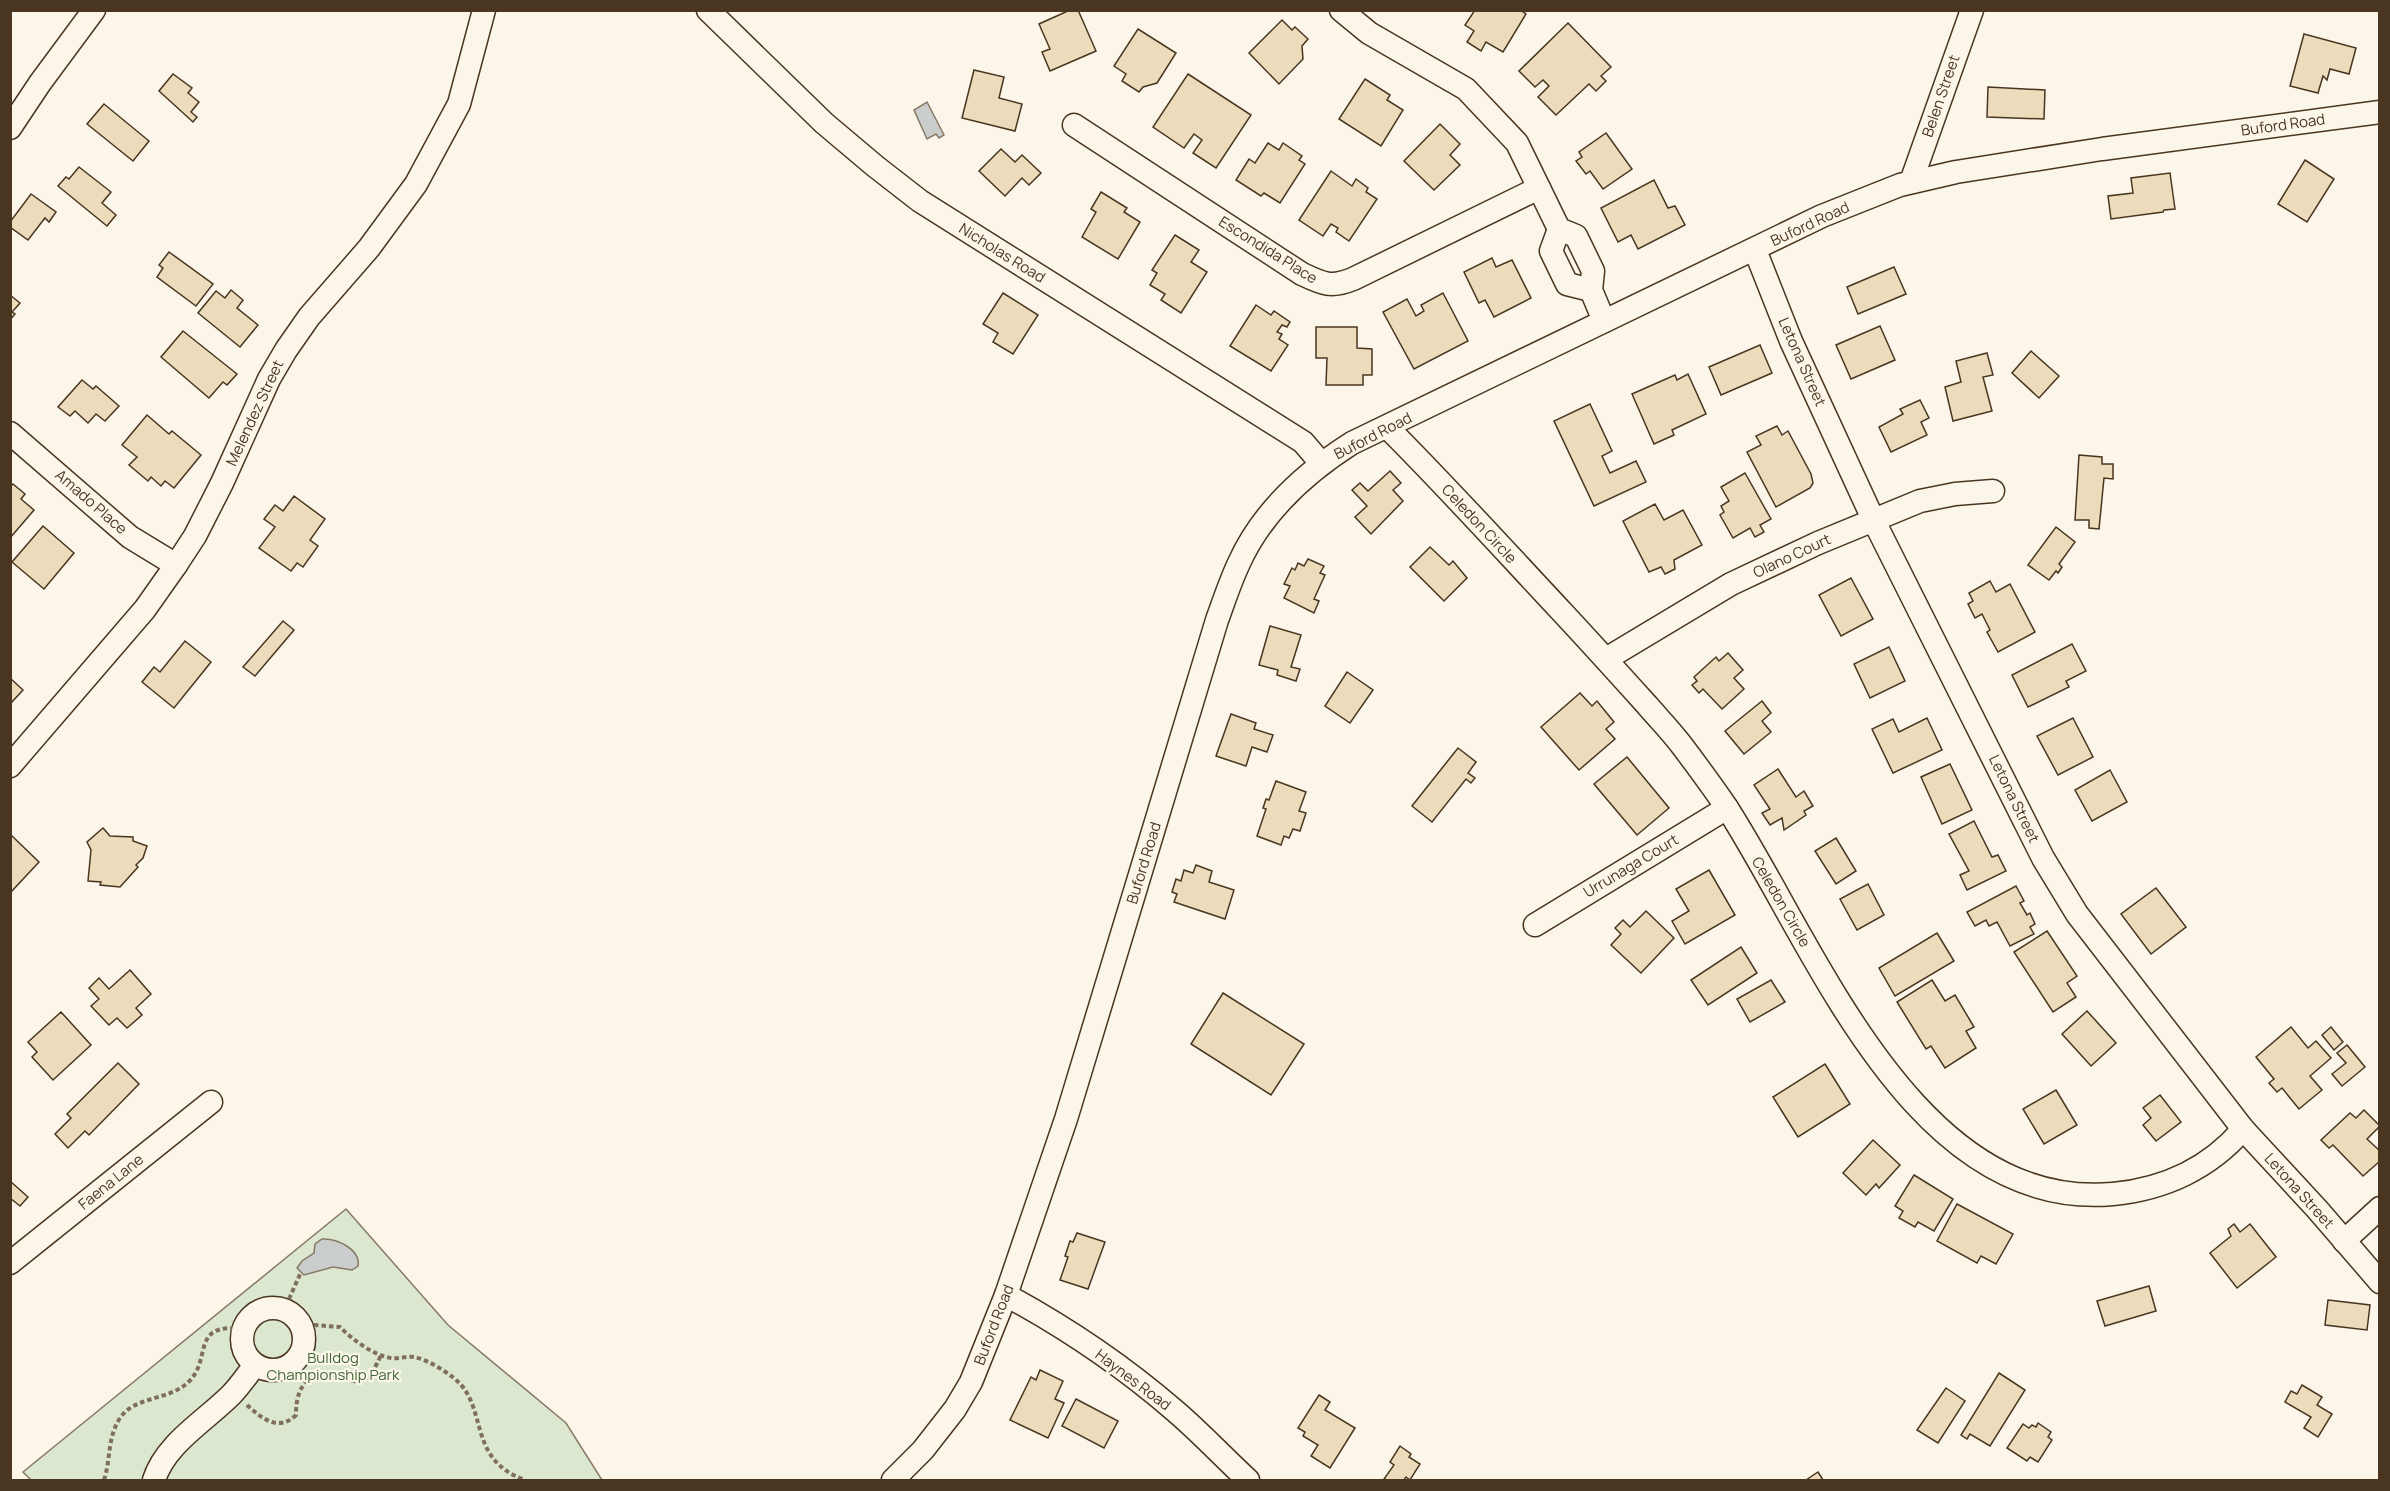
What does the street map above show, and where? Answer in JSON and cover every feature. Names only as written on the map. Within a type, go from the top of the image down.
[{"type":"street","points":[[10,128],[94,10]]},
{"type":"street","name":"Melendez Street","points":[[10,766],[145,609],[195,536],[222,483],[269,379],[286,350],[309,317],[369,248],[421,175],[459,104],[484,10]]},
{"type":"street","points":[[1341,10],[1370,33],[1466,89],[1517,143],[1559,229],[1551,251],[1567,284],[1591,291],[1604,321]]},
{"type":"street","name":"Belen Street","points":[[1911,182],[1972,10]]},
{"type":"street","name":"Nicholas Road","points":[[708,11],[824,123],[920,201],[1174,363],[1303,442],[1321,463]]},
{"type":"street","name":"Buford Road","points":[[893,1480],[923,1450],[956,1409],[971,1383],[1006,1296],[1066,1119],[1220,610],[1239,562],[1257,532],[1274,508],[1300,481],[1321,463],[1352,443],[1388,428],[1822,216],[1911,182],[1956,172],[2102,149],[2379,112]]},
{"type":"street","name":"Escondida Place","points":[[1074,125],[1302,274],[1323,284],[1338,285],[1353,279],[1539,188]]},
{"type":"street","name":"Letona Street","points":[[1755,250],[1791,341],[1873,519],[2043,858],[2077,914],[2243,1129],[2379,1282]]},
{"type":"street","name":"Celedon Circle","points":[[1388,428],[1606,659],[1681,744],[1727,808],[1797,931],[1869,1046],[1916,1106],[1942,1130],[1992,1167],[2036,1186],[2075,1195],[2138,1191],[2157,1186],[2222,1153],[2243,1129]]},
{"type":"street","name":"Amado Place","points":[[10,433],[130,537],[176,565]]},
{"type":"street","name":"Olano Court","points":[[1606,659],[1731,584],[1873,519],[1920,501],[1955,494],[1993,491]]},
{"type":"street","name":"Urrunaga Court","points":[[1535,925],[1727,808]]},
{"type":"street","name":"Faena Lane","points":[[10,1263],[211,1102]]},
{"type":"street","points":[[2344,1241],[2379,1208]]},
{"type":"street","name":"Haynes Road","points":[[1006,1296],[1031,1309],[1133,1377],[1176,1411],[1248,1480]]},
{"type":"street","points":[[265,1308],[285,1310],[294,1316],[304,1334],[300,1354],[301,1371],[285,1368],[275,1371],[255,1365],[243,1349],[243,1329],[248,1320],[265,1308]]},
{"type":"street","points":[[154,1480],[159,1464],[234,1392],[255,1365]]},
{"type":"path","points":[[289,1299],[301,1272]]},
{"type":"path","points":[[314,1325],[340,1327],[349,1336],[381,1355],[391,1358],[414,1357],[433,1365],[455,1380],[468,1393],[483,1442],[491,1456],[510,1475],[516,1479],[525,1480]]},
{"type":"path","points":[[104,1480],[109,1443],[122,1416],[131,1407],[173,1393],[186,1385],[195,1375],[207,1338],[216,1330],[225,1327],[243,1329]]},
{"type":"path","points":[[255,1413],[276,1423],[289,1422],[296,1415],[301,1371],[339,1376],[349,1382],[365,1380],[374,1371],[381,1355]]},
{"type":"green space","name":"Bulldog Championship Park","points":[[346,1209],[448,1325],[566,1423],[602,1480],[31,1480],[23,1472]]},
{"type":"shaded area","points":[[927,102],[944,135],[939,138],[936,134],[927,139],[914,110]]},
{"type":"shaded area","points":[[322,1239],[334,1240],[352,1250],[356,1254],[358,1266],[352,1270],[333,1267],[304,1275],[297,1268],[302,1261],[314,1253],[315,1244]]},
{"type":"building","points":[[1070,10],[1078,10],[1096,51],[1050,71],[1042,52],[1050,49],[1039,24]]},
{"type":"building","points":[[1475,10],[1520,10],[1526,14],[1503,52],[1486,42],[1481,51],[1467,42],[1474,31],[1465,25]]},
{"type":"building","points":[[1282,20],[1292,30],[1295,27],[1308,39],[1302,46],[1303,59],[1279,84],[1249,53]]},
{"type":"building","points":[[1568,23],[1611,67],[1601,76],[1606,81],[1596,91],[1589,84],[1556,115],[1538,97],[1549,86],[1543,80],[1535,87],[1519,71]]},
{"type":"building","points":[[1138,29],[1176,53],[1157,83],[1143,87],[1139,92],[1122,81],[1126,74],[1114,66]]},
{"type":"building","points":[[2304,34],[2356,48],[2349,74],[2330,69],[2327,80],[2323,76],[2318,93],[2290,86]]},
{"type":"building","points":[[974,70],[1004,77],[999,98],[1022,104],[1015,131],[962,118]]},
{"type":"building","points":[[173,74],[192,88],[188,93],[199,102],[191,112],[197,117],[193,122],[159,91]]},
{"type":"building","points":[[1188,74],[1251,115],[1216,168],[1193,153],[1202,140],[1194,134],[1184,148],[1153,127]]},
{"type":"building","points":[[1365,79],[1390,95],[1387,100],[1403,110],[1381,146],[1339,119]]},
{"type":"building","points":[[1988,87],[2045,90],[2044,119],[1987,117]]},
{"type":"building","points":[[104,104],[149,141],[133,161],[87,124]]},
{"type":"building","points":[[1440,124],[1460,144],[1450,155],[1460,165],[1434,190],[1404,161]]},
{"type":"building","points":[[1606,133],[1632,169],[1603,189],[1590,171],[1586,174],[1576,161],[1582,157],[1579,152]]},
{"type":"building","points":[[1268,143],[1279,150],[1283,143],[1302,156],[1299,160],[1305,164],[1280,203],[1264,193],[1261,196],[1236,180],[1249,159],[1255,163]]},
{"type":"building","points":[[1001,149],[1015,162],[1022,155],[1041,173],[1029,185],[1022,178],[1005,196],[979,171]]},
{"type":"building","points":[[2305,160],[2334,179],[2307,222],[2278,204]]},
{"type":"building","points":[[79,167],[111,192],[102,203],[116,215],[107,226],[58,186],[66,177],[69,179]]},
{"type":"building","points":[[1331,171],[1352,186],[1356,179],[1368,188],[1366,192],[1377,199],[1349,241],[1336,232],[1338,228],[1331,224],[1323,236],[1299,220]]},
{"type":"building","points":[[2170,173],[2175,209],[2111,219],[2108,196],[2133,193],[2131,178]]},
{"type":"building","points":[[1654,180],[1668,208],[1675,206],[1685,225],[1638,249],[1631,235],[1618,242],[1601,208]]},
{"type":"building","points":[[1101,192],[1127,208],[1124,212],[1140,222],[1118,259],[1082,237],[1096,212],[1091,209]]},
{"type":"building","points":[[31,194],[56,212],[49,222],[45,218],[28,240],[10,227],[10,222]]},
{"type":"building","points":[[1175,235],[1199,250],[1191,262],[1207,272],[1181,313],[1161,300],[1165,294],[1150,285],[1157,273],[1152,270]]},
{"type":"building","points":[[169,252],[213,284],[196,306],[157,277],[163,268],[159,265]]},
{"type":"building","points":[[1492,258],[1496,267],[1512,260],[1531,298],[1494,317],[1485,300],[1479,303],[1464,272]]},
{"type":"building","points":[[1894,267],[1906,294],[1858,314],[1847,287]]},
{"type":"building","points":[[231,290],[243,300],[237,308],[258,325],[240,347],[198,313],[216,291],[225,298]]},
{"type":"building","points":[[1003,293],[1038,315],[1013,354],[993,342],[998,333],[983,324]]},
{"type":"building","points":[[1443,293],[1468,341],[1414,369],[1383,312],[1407,299],[1416,316],[1424,311],[1421,305]]},
{"type":"building","points":[[10,295],[20,303],[12,312],[15,314],[10,320]]},
{"type":"building","points":[[1256,305],[1271,315],[1274,311],[1290,322],[1287,327],[1282,325],[1277,332],[1282,334],[1279,339],[1288,345],[1271,371],[1230,346]]},
{"type":"building","points":[[1880,326],[1895,360],[1851,379],[1836,345]]},
{"type":"building","points":[[1316,327],[1357,327],[1357,348],[1372,349],[1372,375],[1363,375],[1363,385],[1326,385],[1327,358],[1316,358]]},
{"type":"building","points":[[183,331],[237,374],[227,385],[223,382],[209,398],[161,357]]},
{"type":"building","points":[[1760,345],[1772,373],[1721,395],[1709,367]]},
{"type":"building","points":[[2031,351],[2059,376],[2039,398],[2012,373]]},
{"type":"building","points":[[1987,353],[1993,375],[1983,377],[1992,411],[1953,421],[1945,387],[1961,382],[1956,361]]},
{"type":"building","points":[[1688,374],[1706,414],[1672,430],[1674,435],[1654,444],[1632,394],[1675,375],[1677,380]]},
{"type":"building","points":[[82,380],[93,389],[96,386],[119,406],[105,421],[96,414],[88,423],[75,411],[70,416],[58,407]]},
{"type":"building","points":[[1920,400],[1929,418],[1921,422],[1927,435],[1891,452],[1879,427],[1903,414],[1900,409]]},
{"type":"building","points":[[1590,404],[1612,451],[1602,456],[1610,473],[1636,461],[1646,482],[1594,506],[1554,421]]},
{"type":"building","points":[[147,415],[169,434],[172,431],[201,455],[174,488],[165,481],[161,486],[151,477],[148,481],[129,465],[137,457],[122,445]]},
{"type":"building","points":[[1777,426],[1782,435],[1788,431],[1811,474],[1813,483],[1810,488],[1776,507],[1747,452],[1761,445],[1756,436]]},
{"type":"building","points":[[2079,455],[2102,457],[2102,464],[2113,464],[2113,479],[2104,478],[2099,529],[2089,528],[2089,520],[2075,520]]},
{"type":"building","points":[[1390,471],[1401,483],[1393,490],[1403,501],[1371,534],[1355,517],[1367,506],[1352,490],[1360,483],[1368,491]]},
{"type":"building","points":[[1745,473],[1771,519],[1760,525],[1764,532],[1755,537],[1750,528],[1733,538],[1720,515],[1724,512],[1721,506],[1729,501],[1721,487]]},
{"type":"building","points":[[13,484],[25,494],[21,499],[34,510],[10,538],[10,487]]},
{"type":"building","points":[[294,496],[325,519],[310,540],[318,546],[303,567],[297,563],[291,571],[259,548],[275,527],[264,519],[275,505],[283,511]]},
{"type":"building","points":[[1655,504],[1664,520],[1683,510],[1702,545],[1674,560],[1675,569],[1665,574],[1661,567],[1649,572],[1623,521]]},
{"type":"building","points":[[43,526],[74,553],[44,589],[12,562]]},
{"type":"building","points":[[2056,527],[2075,542],[2059,564],[2062,567],[2058,573],[2056,571],[2049,580],[2028,565]]},
{"type":"building","points":[[1430,547],[1449,565],[1453,561],[1467,578],[1444,601],[1410,567]]},
{"type":"building","points":[[1308,559],[1324,566],[1320,573],[1325,575],[1314,599],[1319,601],[1314,613],[1284,598],[1290,586],[1284,584],[1292,568],[1295,570],[1298,563],[1304,566]]},
{"type":"building","points":[[1851,578],[1873,619],[1841,636],[1819,595]]},
{"type":"building","points":[[1990,581],[1996,592],[2010,584],[2035,632],[1998,652],[1987,632],[1990,630],[1982,614],[1975,618],[1968,604],[1973,601],[1969,593]]},
{"type":"building","points":[[283,621],[294,630],[255,676],[243,667]]},
{"type":"building","points":[[1270,626],[1301,635],[1291,667],[1300,669],[1296,681],[1277,675],[1278,670],[1259,665]]},
{"type":"building","points":[[185,641],[211,662],[174,708],[142,682],[154,667],[160,672]]},
{"type":"building","points":[[2072,644],[2086,671],[2066,681],[2069,687],[2028,707],[2012,675]]},
{"type":"building","points":[[1889,647],[1905,681],[1870,698],[1854,664]]},
{"type":"building","points":[[1728,653],[1743,670],[1734,678],[1744,689],[1722,709],[1703,689],[1699,693],[1692,685],[1697,681],[1694,677],[1716,657],[1719,661]]},
{"type":"building","points":[[1347,672],[1373,690],[1350,723],[1325,706]]},
{"type":"building","points":[[10,678],[23,690],[10,704]]},
{"type":"building","points":[[1580,693],[1592,706],[1597,701],[1614,722],[1606,729],[1615,739],[1579,770],[1541,727]]},
{"type":"building","points":[[1762,701],[1771,713],[1762,721],[1771,732],[1744,754],[1725,731]]},
{"type":"building","points":[[1231,714],[1256,723],[1254,729],[1273,735],[1267,752],[1252,747],[1246,766],[1216,756]]},
{"type":"building","points":[[1927,718],[1942,750],[1893,773],[1872,729],[1893,719],[1899,732]]},
{"type":"building","points":[[2073,718],[2093,757],[2058,775],[2037,736]]},
{"type":"building","points":[[1458,748],[1476,762],[1468,773],[1475,778],[1471,783],[1466,779],[1432,822],[1412,806]]},
{"type":"building","points":[[1627,757],[1669,808],[1637,835],[1594,784]]},
{"type":"building","points":[[1950,764],[1972,810],[1942,824],[1921,777]]},
{"type":"building","points":[[1778,769],[1796,797],[1804,791],[1813,806],[1804,811],[1806,815],[1784,830],[1782,818],[1770,825],[1762,813],[1770,809],[1754,785]]},
{"type":"building","points":[[2110,770],[2127,802],[2092,821],[2075,790]]},
{"type":"building","points":[[1276,781],[1306,792],[1299,811],[1306,813],[1300,831],[1293,829],[1289,838],[1284,836],[1281,845],[1257,836],[1266,809],[1263,808],[1266,799],[1269,800]]},
{"type":"building","points":[[1974,821],[1992,857],[1998,855],[2006,871],[1967,890],[1960,875],[1969,871],[1949,834]]},
{"type":"building","points":[[103,828],[110,836],[133,837],[133,841],[147,846],[143,858],[136,865],[138,867],[120,887],[88,881],[91,850],[87,842]]},
{"type":"building","points":[[10,836],[39,862],[10,893]]},
{"type":"building","points":[[1836,838],[1856,871],[1836,884],[1815,851]]},
{"type":"building","points":[[1196,865],[1212,871],[1209,882],[1234,890],[1225,919],[1174,902],[1177,894],[1172,892],[1176,879],[1181,881],[1184,870],[1193,873]]},
{"type":"building","points":[[1709,870],[1735,915],[1685,944],[1672,921],[1689,911],[1676,889]]},
{"type":"building","points":[[1868,884],[1884,915],[1857,930],[1840,899]]},
{"type":"building","points":[[2016,886],[2024,901],[2020,903],[2027,915],[2030,913],[2035,924],[2030,927],[2034,934],[2010,946],[1997,922],[1989,926],[1986,920],[1975,926],[1967,912]]},
{"type":"building","points":[[2156,888],[2186,927],[2151,954],[2121,914]]},
{"type":"building","points":[[1646,911],[1674,938],[1641,973],[1611,945],[1621,934],[1615,928],[1623,920],[1630,927]]},
{"type":"building","points":[[2047,931],[2077,976],[2067,983],[2076,997],[2053,1012],[2014,952]]},
{"type":"building","points":[[1937,933],[1954,961],[1895,996],[1879,968]]},
{"type":"building","points":[[1741,947],[1757,973],[1708,1005],[1691,980]]},
{"type":"building","points":[[130,970],[151,994],[136,1008],[142,1015],[127,1028],[117,1018],[109,1025],[91,1006],[99,999],[89,988],[99,978],[109,989]]},
{"type":"building","points":[[1771,980],[1785,1002],[1750,1022],[1737,999]]},
{"type":"building","points":[[1932,980],[1945,1001],[1955,995],[1974,1027],[1966,1031],[1976,1048],[1945,1068],[1931,1046],[1926,1049],[1897,1002]]},
{"type":"building","points":[[1223,993],[1304,1044],[1271,1095],[1191,1044]]},
{"type":"building","points":[[2087,1011],[2116,1043],[2091,1066],[2062,1034]]},
{"type":"building","points":[[61,1012],[91,1045],[53,1080],[32,1057],[37,1052],[28,1042]]},
{"type":"building","points":[[2291,1027],[2308,1048],[2316,1041],[2331,1058],[2310,1076],[2322,1090],[2299,1109],[2282,1088],[2277,1092],[2269,1083],[2274,1079],[2256,1057]]},
{"type":"building","points":[[2331,1027],[2343,1042],[2334,1050],[2322,1035]]},
{"type":"building","points":[[2347,1045],[2365,1067],[2342,1086],[2332,1074],[2346,1063],[2337,1053]]},
{"type":"building","points":[[118,1063],[139,1084],[89,1135],[85,1131],[68,1148],[55,1134],[71,1118],[67,1114]]},
{"type":"building","points":[[1825,1064],[1850,1104],[1798,1137],[1773,1097]]},
{"type":"building","points":[[2056,1090],[2077,1125],[2044,1144],[2023,1109]]},
{"type":"building","points":[[2160,1095],[2181,1122],[2156,1141],[2143,1125],[2151,1118],[2143,1108]]},
{"type":"building","points":[[2364,1110],[2380,1126],[2367,1139],[2380,1151],[2380,1161],[2363,1176],[2333,1145],[2329,1148],[2321,1140],[2350,1113],[2356,1118]]},
{"type":"building","points":[[1873,1140],[1900,1165],[1879,1188],[1876,1184],[1866,1195],[1843,1173]]},
{"type":"building","points":[[1914,1175],[1953,1199],[1934,1231],[1918,1222],[1915,1227],[1899,1218],[1903,1211],[1895,1206]]},
{"type":"building","points":[[10,1181],[28,1197],[20,1206],[10,1198]]},
{"type":"building","points":[[1957,1204],[2013,1234],[1996,1264],[1981,1256],[1977,1263],[1937,1241]]},
{"type":"building","points":[[2234,1224],[2240,1232],[2250,1224],[2276,1257],[2237,1288],[2210,1253],[2231,1236],[2228,1229]]},
{"type":"building","points":[[1077,1233],[1105,1242],[1088,1289],[1060,1280],[1068,1257],[1065,1256],[1070,1241],[1073,1242]]},
{"type":"building","points":[[2149,1286],[2156,1311],[2105,1326],[2097,1301]]},
{"type":"building","points":[[2328,1300],[2370,1305],[2367,1330],[2325,1325]]},
{"type":"building","points":[[1040,1370],[1063,1381],[1055,1399],[1064,1403],[1048,1438],[1010,1420],[1031,1377],[1036,1380]]},
{"type":"building","points":[[1999,1373],[2025,1390],[1990,1446],[1970,1434],[1967,1439],[1961,1435]]},
{"type":"building","points":[[2302,1385],[2322,1397],[2317,1405],[2332,1414],[2318,1437],[2304,1428],[2311,1417],[2285,1402],[2291,1391],[2297,1394]]},
{"type":"building","points":[[1946,1388],[1965,1401],[1938,1443],[1917,1430]]},
{"type":"building","points":[[1319,1395],[1330,1402],[1325,1410],[1355,1428],[1330,1468],[1311,1456],[1318,1445],[1303,1436],[1305,1432],[1298,1428]]},
{"type":"building","points":[[1076,1399],[1118,1421],[1104,1448],[1062,1426]]},
{"type":"building","points":[[2038,1423],[2051,1432],[2048,1437],[2052,1440],[2038,1462],[2030,1457],[2027,1461],[2007,1448],[2023,1424],[2029,1428],[2032,1425],[2036,1427]]},
{"type":"building","points":[[1400,1446],[1411,1454],[1409,1457],[1420,1464],[1410,1480],[1406,1477],[1404,1480],[1384,1479],[1394,1465],[1390,1462]]},
{"type":"building","points":[[1818,1472],[1823,1480],[1806,1480]]}]
